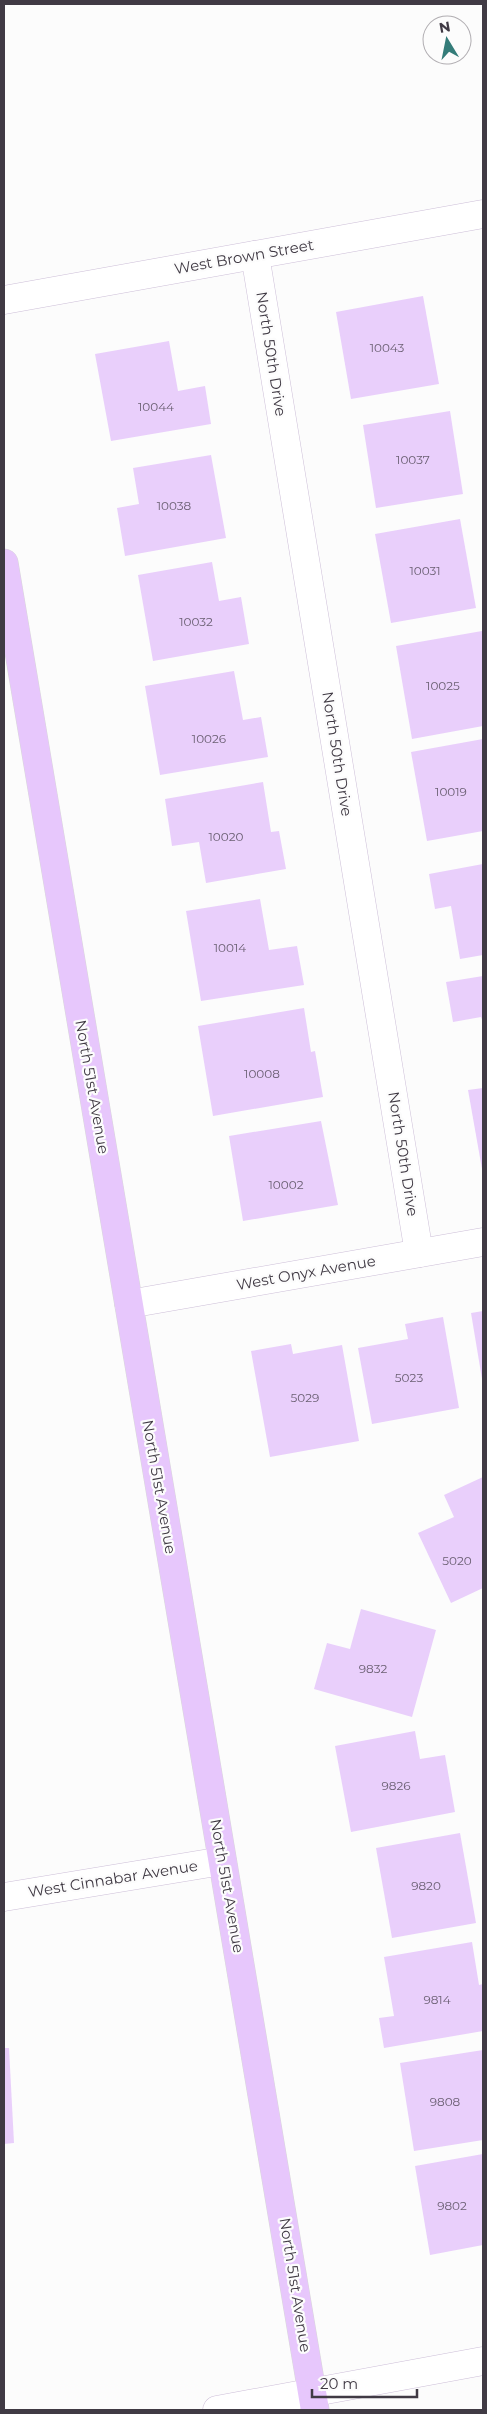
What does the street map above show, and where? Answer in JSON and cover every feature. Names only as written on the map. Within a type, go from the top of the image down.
[{"type":"main road","name":"North 51st Avenue","points":[[4,563],[314,2402]]},
{"type":"street","name":"West Brown Street","points":[[4,300],[483,214]]},
{"type":"street","name":"North 50th Drive","points":[[255,255],[419,1253]]},
{"type":"street","name":"West Onyx Avenue","points":[[129,1304],[483,1242]]},
{"type":"street","name":"West Cinnabar Avenue","points":[[4,1897],[222,1861]]},
{"type":"street","points":[[217,2410],[314,2402],[386,2378],[483,2361]]},
{"type":"building","points":[[423,296],[439,384],[351,399],[336,312]]},
{"type":"building","points":[[169,341],[178,391],[205,386],[211,424],[111,441],[95,354]]},
{"type":"building","points":[[450,411],[463,494],[376,508],[363,425]]},
{"type":"building","points":[[211,455],[226,538],[125,556],[117,508],[139,504],[133,468]]},
{"type":"building","points":[[460,519],[476,608],[391,623],[375,534]]},
{"type":"building","points":[[212,562],[219,601],[241,597],[249,644],[153,661],[138,575]]},
{"type":"building","points":[[482,631],[483,726],[412,739],[396,646]]},
{"type":"building","points":[[234,671],[243,720],[261,717],[268,757],[160,775],[145,686]]},
{"type":"building","points":[[483,739],[483,831],[427,841],[411,752]]},
{"type":"building","points":[[263,782],[271,832],[279,831],[286,869],[206,883],[199,842],[172,846],[165,799]]},
{"type":"building","points":[[483,864],[483,955],[460,959],[451,906],[435,909],[429,874]]},
{"type":"building","points":[[260,899],[269,950],[297,946],[304,985],[201,1001],[186,911]]},
{"type":"building","points":[[483,976],[483,1022],[481,1017],[453,1022],[446,982]]},
{"type":"building","points":[[304,1008],[311,1052],[315,1051],[323,1097],[213,1116],[198,1026]]},
{"type":"building","points":[[483,1088],[483,1169],[482,1169],[468,1090]]},
{"type":"building","points":[[321,1121],[338,1205],[243,1221],[229,1136]]},
{"type":"building","points":[[483,1311],[483,1378],[482,1379],[471,1313]]},
{"type":"building","points":[[443,1317],[459,1408],[372,1424],[358,1348],[408,1339],[405,1324]]},
{"type":"building","points":[[291,1344],[293,1354],[342,1345],[359,1441],[270,1457],[251,1351]]},
{"type":"building","points":[[483,1477],[483,1588],[451,1603],[418,1533],[454,1517],[444,1495]]},
{"type":"building","points":[[361,1609],[436,1630],[412,1717],[314,1689],[327,1643],[350,1649]]},
{"type":"building","points":[[415,1731],[420,1759],[445,1755],[455,1812],[351,1832],[335,1746]]},
{"type":"building","points":[[460,1833],[476,1923],[392,1938],[376,1848]]},
{"type":"building","points":[[472,1942],[479,1985],[483,1984],[483,2031],[384,2048],[379,2018],[394,2016],[384,1957]]},
{"type":"building","points":[[4,2048],[9,2048],[14,2143],[4,2144]]},
{"type":"building","points":[[483,2050],[483,2140],[414,2151],[400,2063]]},
{"type":"building","points":[[483,2154],[483,2245],[430,2255],[415,2166]]}]
